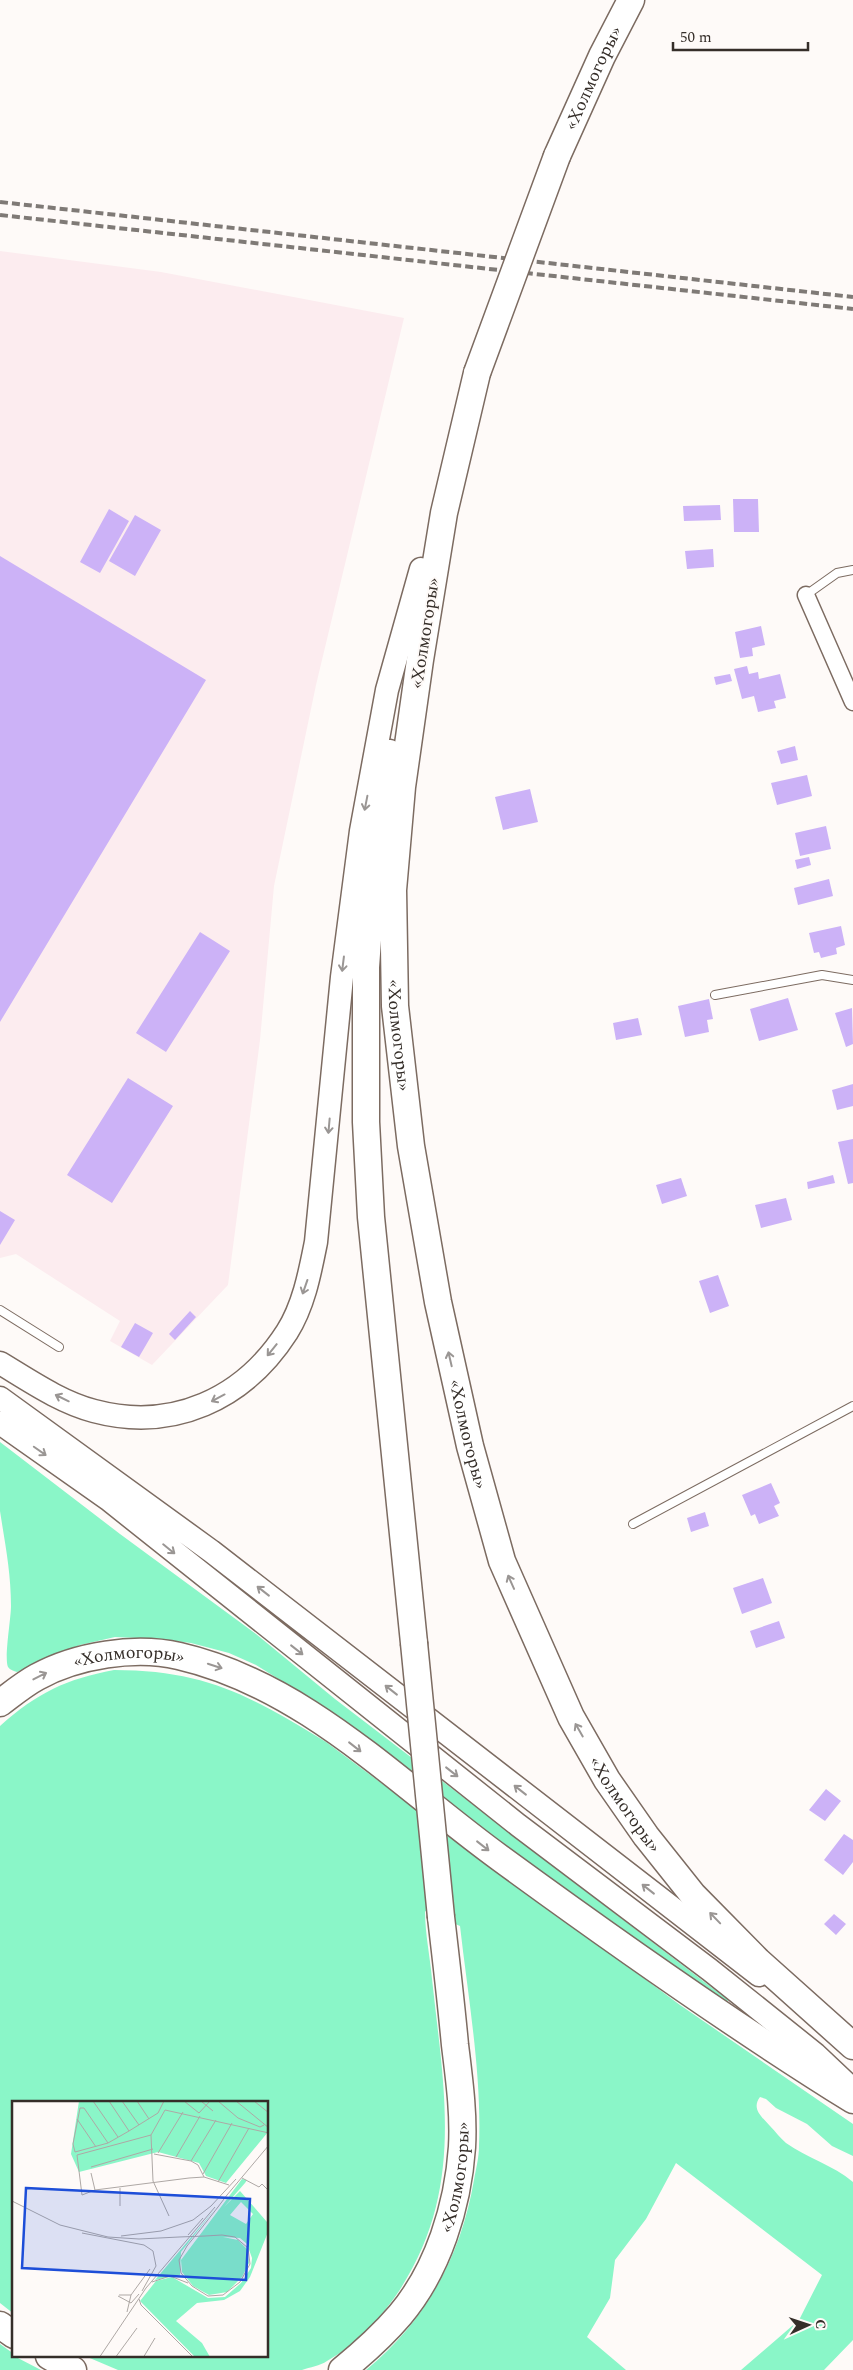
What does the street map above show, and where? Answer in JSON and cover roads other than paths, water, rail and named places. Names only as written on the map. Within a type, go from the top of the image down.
[{"type":"highway","name":"«Холмогоры»","points":[[342,2370],[373,2345],[401,2314],[427,2274],[445,2233],[462,2147],[461,2095],[441,1917],[371,1217],[365,1039],[367,958],[381,806],[398,689],[421,569],[442,486],[476,373],[557,156],[602,56],[630,0]]},
{"type":"highway","name":"«Холмогоры»","points":[[476,373],[444,513],[423,640],[402,787],[393,890],[395,1006],[411,1146],[438,1302],[470,1446],[502,1561],[571,1717],[607,1780],[646,1836],[693,1895],[758,1961],[853,2047]]},
{"type":"highway","name":"«Холмогоры»","points":[[0,1703],[37,1677],[72,1662],[108,1654],[141,1652],[176,1655],[249,1678],[279,1694],[329,1727],[498,1858],[754,2039],[853,2100]]},
{"type":"highway","points":[[0,2325],[12,2334]]},
{"type":"highway","points":[[52,2358],[73,2370]]},
{"type":"main road","points":[[0,1363],[66,1401],[94,1411],[147,1417],[197,1408],[218,1399],[240,1385],[287,1332],[310,1274],[316,1242],[342,977],[361,831],[387,690],[421,569]]},
{"type":"main road","points":[[0,1398],[203,1545],[853,2047]]},
{"type":"main road","points":[[0,1423],[108,1499],[511,1819],[710,1970],[815,2054],[853,2090]]},
{"type":"street","points":[[806,595],[853,702]]},
{"type":"lane","points":[[806,595],[837,574],[853,570]]},
{"type":"lane","points":[[715,995],[822,975],[853,980]]},
{"type":"lane","points":[[0,1310],[59,1347]]},
{"type":"lane","points":[[634,1524],[853,1406]]},
{"type":"railway","points":[[0,202],[853,297]]},
{"type":"railway","points":[[0,215],[853,309]]}]
